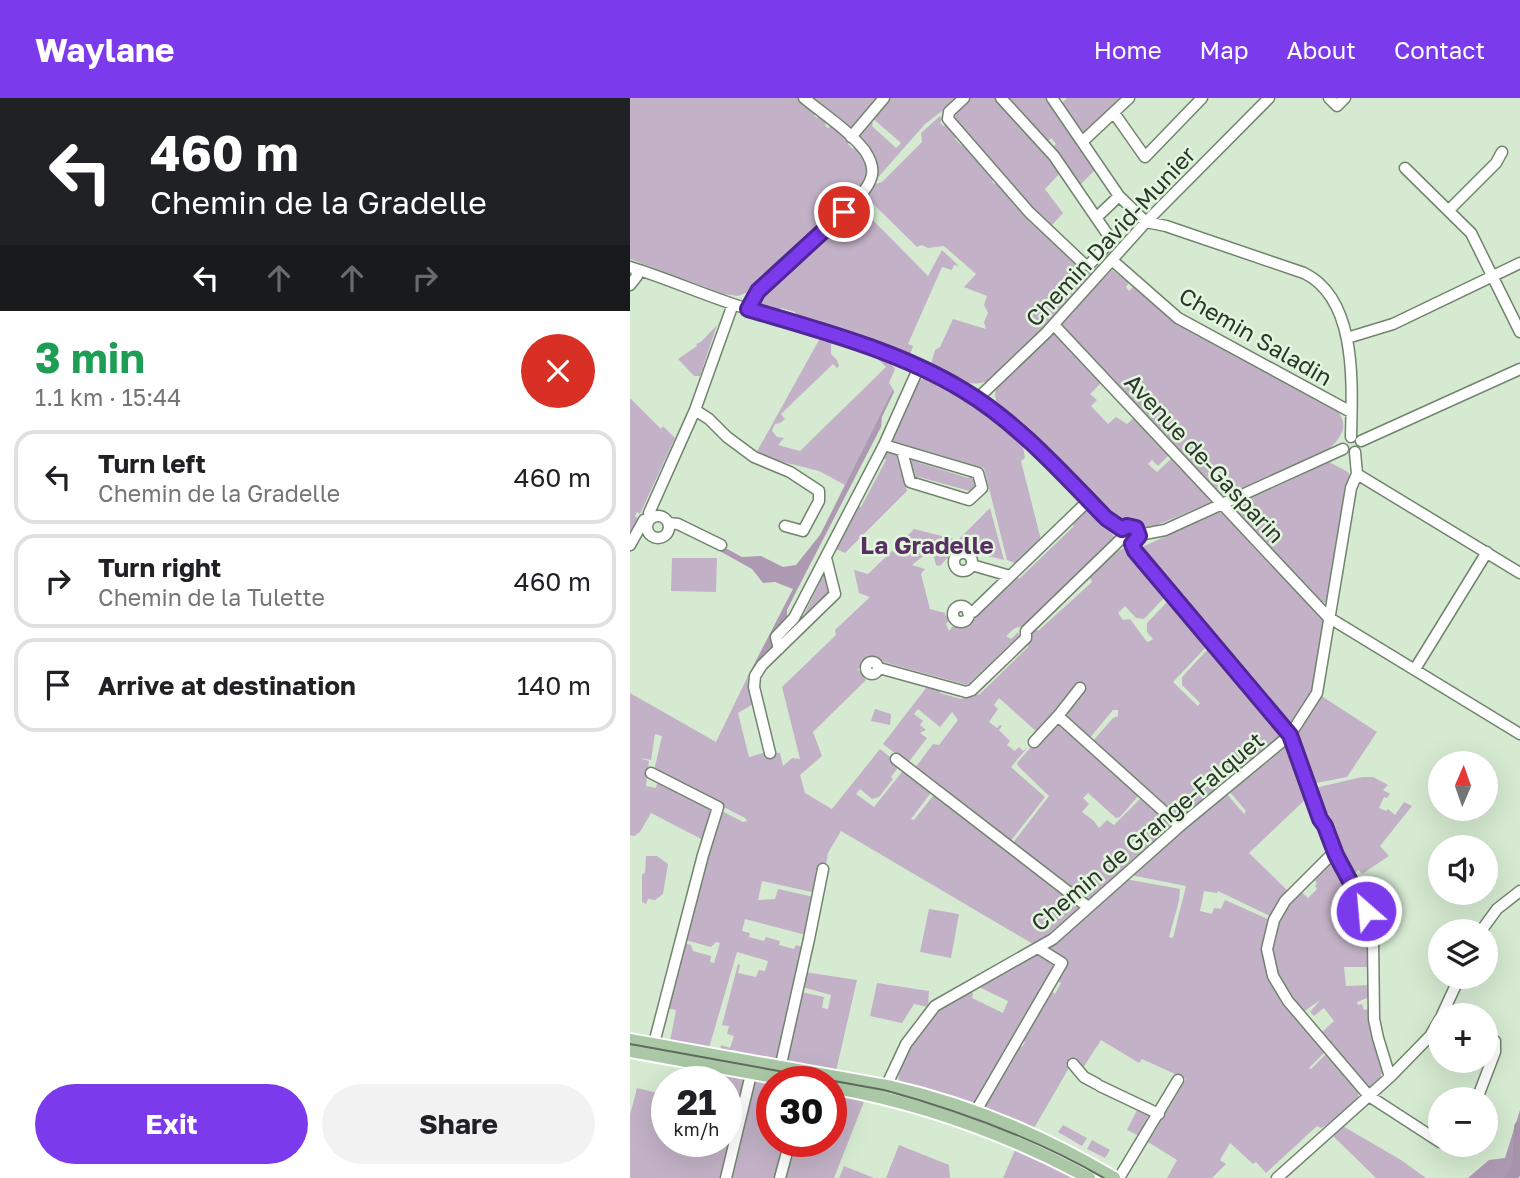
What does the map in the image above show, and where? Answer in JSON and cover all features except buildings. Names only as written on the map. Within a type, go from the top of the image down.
[{"type":"main road","points":[[630,1040],[652,1049],[756,1068]]},
{"type":"main road","points":[[630,1051],[652,1049]]},
{"type":"main road","points":[[847,1085],[884,1091],[1049,1143],[1116,1178]]},
{"type":"main road","points":[[847,1088],[884,1091]]},
{"type":"main road","points":[[972,1117],[1089,1178]]},
{"type":"street","points":[[748,309],[758,291],[793,257],[830,227],[870,182],[872,167],[864,149],[804,98]]},
{"type":"street","points":[[851,137],[884,98]]},
{"type":"street","points":[[964,98],[949,112],[948,119],[1029,212],[1089,265],[1110,242],[1108,235],[1054,156],[1001,98]]},
{"type":"street","points":[[1052,98],[1119,196],[1146,222],[1166,226],[1312,277],[1326,291],[1336,305],[1346,328],[1351,412],[1356,439],[1361,447],[1348,453],[1343,449]]},
{"type":"street","points":[[1082,142],[1129,98]]},
{"type":"street","points":[[1114,113],[1145,157],[1202,98]]},
{"type":"street","name":"Chemin David-Munier","points":[[977,399],[1054,325],[1146,222],[1269,98]]},
{"type":"street","points":[[1329,98],[1337,106],[1345,98]]},
{"type":"street","points":[[1449,210],[1496,163],[1502,152]]},
{"type":"street","points":[[1405,168],[1471,233],[1520,331]]},
{"type":"street","points":[[1097,217],[1119,196]]},
{"type":"street","name":"Chemin Saladin","points":[[1113,261],[1178,318],[1351,412]]},
{"type":"street","points":[[1347,338],[1393,324],[1520,263]]},
{"type":"street","points":[[630,285],[637,276],[632,271]]},
{"type":"street","points":[[632,271],[878,351],[919,367],[977,399],[1017,430],[1122,534],[1127,544],[1165,530],[1343,449]]},
{"type":"street","points":[[668,523],[669,530],[665,535],[655,537],[647,530],[649,513],[695,410],[733,304]]},
{"type":"street","name":"Avenue de-Gasparin","points":[[1054,325],[1328,617],[1520,734]]},
{"type":"street","points":[[779,649],[776,637],[794,618],[826,558],[884,445],[919,367]]},
{"type":"street","points":[[1343,449],[1344,442],[1520,369]]},
{"type":"street","points":[[695,410],[754,457],[790,472],[819,491],[818,501],[803,531],[785,526]]},
{"type":"street","points":[[884,445],[978,473],[982,488],[969,500],[910,482],[902,451]]},
{"type":"street","name":"Chemin de Grange-Falquet","points":[[884,1091],[906,1044],[935,1006],[1053,939],[1180,826],[1290,735],[1317,692],[1351,488],[1357,474],[1355,452]]},
{"type":"street","points":[[1357,474],[1520,573]]},
{"type":"street","points":[[968,612],[973,612],[1088,500]]},
{"type":"street","points":[[630,545],[644,520],[660,516],[668,523],[678,524],[721,545]]},
{"type":"street","points":[[879,668],[969,692],[1026,638],[1026,631],[1127,526],[1138,530],[1135,551],[1290,735],[1320,819],[1366,911],[1373,939],[1374,1019],[1390,1077]]},
{"type":"street","points":[[1415,669],[1488,552]]},
{"type":"street","points":[[770,753],[754,687],[755,676],[762,665],[835,593],[826,558]]},
{"type":"street","points":[[972,565],[1010,576]]},
{"type":"street","points":[[1034,742],[1080,688]]},
{"type":"street","points":[[1058,716],[1180,826]]},
{"type":"street","points":[[896,759],[1087,908]]},
{"type":"street","points":[[651,773],[718,807],[652,1049]]},
{"type":"street","points":[[1336,855],[1328,858],[1279,910],[1269,935],[1267,954],[1273,976],[1288,1001],[1369,1096],[1428,1134]]},
{"type":"street","points":[[780,1066],[822,869]]},
{"type":"street","points":[[1490,919],[1497,909],[1520,891]]},
{"type":"street","points":[[972,1117],[1062,963],[1038,948]]},
{"type":"street","points":[[1277,1178],[1390,1077],[1428,1037]]},
{"type":"street","points":[[1073,1064],[1084,1077],[1159,1114]]},
{"type":"street","points":[[726,1178],[752,1067]]},
{"type":"street","points":[[1116,1178],[1159,1114],[1178,1080]]},
{"type":"street","points":[[780,1178],[786,1157]]},
{"type":"shaded area","points":[[630,98],[798,98],[817,113],[814,116],[821,116],[827,121],[825,125],[828,128],[832,125],[850,140],[848,144],[853,149],[856,146],[867,163],[867,178],[845,206],[839,207],[834,203],[831,207],[836,216],[754,290],[738,296],[723,294],[630,259]]},
{"type":"shaded area","points":[[808,98],[881,98],[852,132]]},
{"type":"shaded area","points":[[888,98],[959,98],[925,124],[874,182],[858,136],[868,121],[896,148],[901,143],[871,117]]},
{"type":"shaded area","points":[[968,98],[997,98],[1043,147],[1061,172],[1045,189],[1063,213],[1049,228],[951,119]]},
{"type":"shaded area","points":[[1006,98],[1047,98],[1096,169],[1079,186],[1052,148],[1056,144],[1051,138],[1047,142]]},
{"type":"shaded area","points":[[1067,98],[1118,98],[1120,101],[1089,133],[1080,132],[1061,104]]},
{"type":"shaded area","points":[[940,116],[943,119],[940,123],[944,126],[947,124],[957,136],[955,139],[961,145],[963,143],[995,178],[992,181],[994,184],[997,182],[1063,251],[1093,274],[1068,301],[1070,303],[991,379],[975,384],[952,377],[931,364],[935,350],[940,347],[953,319],[986,329],[984,322],[988,313],[984,305],[987,296],[964,287],[976,274],[944,246],[917,247],[864,195],[873,185],[882,182],[922,142],[921,133]]},
{"type":"shaded area","points":[[856,203],[928,276],[942,250],[959,266],[954,265],[952,270],[942,267],[908,344],[913,346],[910,355],[797,317],[795,312],[781,308],[778,312],[761,303],[761,295],[766,288],[829,233]]},
{"type":"shaded area","points":[[1112,270],[1129,283],[1126,287],[1129,291],[1134,286],[1178,323],[1335,408],[1343,424],[1339,438],[1330,448],[1227,495],[1219,494],[1062,329],[1062,321]]},
{"type":"shaded area","points":[[717,325],[700,376],[694,376],[678,359],[697,346],[696,344]]},
{"type":"shaded area","points":[[1057,334],[1102,382],[1090,394],[1097,400],[1091,406],[1108,424],[1116,417],[1127,424],[1135,417],[1170,454],[1158,466],[1152,460],[1148,464],[1157,472],[1173,457],[1211,497],[1210,503],[1145,529],[1136,522],[1117,518],[997,404],[996,387],[1038,345]]},
{"type":"shaded area","points":[[819,340],[831,343],[831,354],[839,366],[837,368],[833,364],[781,414],[785,419],[775,424],[772,431],[777,437],[784,438],[778,445],[800,451],[886,367],[877,358],[888,360],[895,369],[889,383],[893,389],[845,485],[819,471],[755,455]]},
{"type":"shaded area","points":[[926,377],[988,415],[1011,433],[1022,446],[1025,458],[1021,461],[1041,540],[1017,564],[1007,560],[984,468],[893,441],[891,437],[918,381]]},
{"type":"shaded area","points":[[893,389],[881,427],[787,610],[787,619],[771,637],[774,651],[752,678],[748,676],[793,589],[775,582],[763,583],[752,569],[716,549],[718,544],[742,557],[761,556],[783,567],[796,565],[820,535]]},
{"type":"shaded area","points":[[630,398],[661,429],[663,426],[675,438],[640,514],[637,512],[635,516],[639,520],[630,538]]},
{"type":"shaded area","points":[[887,451],[900,455],[897,459],[907,491],[845,553],[836,549],[856,505],[861,507],[886,460],[880,456]]},
{"type":"shaded area","points":[[913,457],[917,457],[914,461],[968,478],[973,474],[979,486],[973,492],[919,477],[915,479],[910,463]]},
{"type":"shaded area","points":[[1329,462],[1348,472],[1350,476],[1326,602],[1322,603],[1234,510],[1235,505]]},
{"type":"shaded area","points":[[1086,507],[1115,537],[1023,626],[1015,628],[1006,636],[1011,639],[1018,632],[1019,636],[967,685],[869,658],[858,669],[866,680],[813,732],[822,756],[800,775],[805,793],[832,809],[880,749],[900,765],[891,777],[893,779],[879,797],[872,799],[860,789],[856,794],[874,807],[905,768],[933,790],[911,819],[914,820],[936,792],[1079,905],[1077,911],[1050,935],[1033,944],[841,831],[828,853],[826,865],[821,864],[816,893],[762,881],[758,900],[775,899],[778,889],[814,897],[806,935],[745,919],[742,931],[750,933],[749,937],[764,941],[766,937],[780,941],[779,945],[794,949],[796,945],[803,947],[777,1060],[740,1054],[734,1050],[720,1050],[721,1045],[730,1048],[734,1036],[727,1034],[729,1026],[722,1025],[738,964],[738,973],[756,977],[759,970],[765,971],[768,961],[737,952],[709,1048],[670,1041],[676,1010],[665,1008],[684,943],[691,945],[693,951],[711,956],[710,962],[714,963],[720,943],[716,942],[711,947],[685,940],[720,813],[722,811],[743,822],[747,821],[654,771],[662,736],[655,734],[651,760],[639,758],[649,761],[646,786],[656,788],[658,778],[715,807],[705,841],[651,813],[640,832],[634,836],[630,835],[630,693],[716,742],[748,676],[752,678],[755,703],[738,713],[749,757],[767,752],[780,753],[783,766],[792,758],[800,759],[782,687],[836,635],[835,630],[870,597],[859,593],[854,570],[868,574],[892,551],[900,553],[899,544],[914,529],[958,540],[990,508],[1004,560],[957,548],[940,566],[936,565],[932,549],[912,565],[925,569],[921,574],[930,609],[945,613],[951,618],[946,624],[949,631],[953,626],[961,627],[1004,586],[1016,577],[1019,579],[1073,527],[1074,520]]},
{"type":"shaded area","points":[[1219,512],[1227,514],[1324,619],[1316,679],[1310,699],[1295,722],[1286,723],[1141,552],[1142,547]]},
{"type":"shaded area","points":[[1124,548],[1163,590],[1163,599],[1144,619],[1136,618],[1125,606],[1118,613],[1123,620],[1130,619],[1147,642],[1153,639],[1147,632],[1147,623],[1166,603],[1174,604],[1209,644],[1173,682],[1198,706],[1200,703],[1182,685],[1182,677],[1212,648],[1280,728],[1282,735],[1237,775],[1230,772],[1222,781],[1224,785],[1183,819],[1177,818],[1092,742],[1113,718],[1118,716],[1118,710],[1113,710],[1089,739],[1062,714],[1038,733],[999,698],[994,705],[998,709],[989,722],[997,728],[1002,726],[999,730],[1010,741],[1007,745],[1015,751],[1019,747],[1023,751],[1028,747],[1011,767],[1045,797],[1010,842],[915,768],[933,744],[939,745],[958,720],[952,712],[940,727],[918,709],[914,714],[923,721],[920,725],[926,730],[920,733],[927,738],[908,763],[883,744],[931,685],[941,688],[940,693],[961,699],[980,694],[1028,647],[1031,631],[1034,628],[1038,631],[1092,582],[1089,575],[1109,556]]},
{"type":"shaded area","points":[[672,558],[717,558],[716,592],[671,591]]},
{"type":"shaded area","points":[[825,565],[832,591],[784,639],[802,619],[823,576],[820,569]]},
{"type":"shaded area","points":[[1320,695],[1377,732],[1347,777],[1311,784],[1295,733]]},
{"type":"shaded area","points":[[875,709],[891,714],[890,725],[871,721]]},
{"type":"shaded area","points":[[1056,720],[1140,794],[1120,817],[1116,818],[1088,793],[1083,798],[1089,804],[1082,812],[1099,828],[1107,820],[1114,825],[1143,796],[1172,822],[1171,827],[1091,898],[1085,900],[1012,844],[1049,796],[1017,763],[1032,746],[1035,748]]},
{"type":"shaded area","points":[[1287,746],[1308,797],[1249,853],[1288,891],[1270,916],[1218,891],[1204,891],[1200,911],[1212,914],[1214,908],[1221,909],[1225,900],[1270,920],[1263,946],[1264,957],[1326,1051],[1309,1068],[1328,1052],[1359,1090],[1357,1101],[1325,1126],[1317,1126],[1266,1173],[1230,1143],[1220,1160],[1226,1164],[1212,1178],[1167,1178],[1177,1160],[1148,1142],[1186,1079],[1142,1059],[1139,1063],[1101,1040],[1083,1068],[1073,1061],[1033,1130],[1012,1121],[1011,1117],[1008,1116],[1007,1119],[983,1110],[982,1105],[1017,1044],[1022,1047],[1025,1042],[1020,1038],[1049,990],[1055,994],[1061,983],[1055,979],[1064,963],[1044,950],[1125,879],[1180,889],[1169,937],[1173,938],[1186,886],[1130,875],[1227,794],[1244,814],[1246,811],[1230,792]]},
{"type":"shaded area","points":[[1373,777],[1388,785],[1383,790],[1390,794],[1387,798],[1384,797],[1379,808],[1386,811],[1388,809],[1395,815],[1404,802],[1412,806],[1380,846],[1389,856],[1362,874],[1359,870],[1353,874],[1342,855],[1344,853],[1336,846],[1316,795],[1319,787]]},
{"type":"shaded area","points":[[646,856],[657,856],[668,864],[663,894],[655,900],[648,899],[646,904],[642,902],[642,874],[645,873]]},
{"type":"shaded area","points":[[1330,863],[1337,866],[1349,885],[1339,899],[1346,906],[1355,898],[1367,934],[1370,967],[1344,967],[1346,986],[1370,985],[1370,997],[1357,1002],[1358,1005],[1362,1004],[1364,1010],[1370,1009],[1382,1073],[1379,1080],[1368,1088],[1320,1034],[1334,1021],[1324,1008],[1314,1016],[1310,1012],[1320,1000],[1302,1013],[1288,996],[1272,966],[1272,938],[1286,908],[1299,890],[1308,898],[1317,889],[1313,878]]},
{"type":"shaded area","points":[[929,909],[959,914],[951,958],[920,952]]},
{"type":"shaded area","points":[[1040,952],[1059,963],[977,1103],[972,1106],[899,1082],[901,1068],[910,1049],[927,1023],[940,1010],[969,991],[973,993],[972,998],[1003,1013],[1008,1001],[977,986]]},
{"type":"shaded area","points":[[805,972],[857,980],[837,1066],[808,1066],[785,1062],[801,992],[824,997],[822,1008],[828,1009],[831,995],[802,987]]},
{"type":"shaded area","points":[[877,983],[929,991],[928,1007],[914,1004],[902,1023],[870,1016]]},
{"type":"shaded area","points":[[742,1077],[749,1078],[742,1107]]},
{"type":"shaded area","points":[[752,1079],[756,1080],[756,1157],[783,1157],[777,1178],[728,1178],[733,1157],[742,1157],[742,1120]]},
{"type":"shaded area","points":[[637,1088],[651,1092],[651,1157],[730,1157],[725,1178],[630,1178],[630,1115]]},
{"type":"shaded area","points":[[847,1096],[865,1099],[847,1145]]},
{"type":"shaded area","points":[[1138,1108],[1149,1114],[1139,1136],[1127,1130]]},
{"type":"shaded area","points":[[1520,1110],[1520,1176],[1468,1178],[1489,1160],[1505,1158]]},
{"type":"shaded area","points":[[1063,1125],[1087,1138],[1082,1146],[1058,1132]]},
{"type":"shaded area","points":[[1341,1125],[1426,1178],[1376,1178],[1331,1134]]},
{"type":"shaded area","points":[[1092,1140],[1110,1150],[1105,1158],[1087,1149]]},
{"type":"shaded area","points":[[899,1145],[949,1165],[950,1178],[886,1178]]},
{"type":"shaded area","points":[[1016,1150],[1076,1178],[1003,1178]]},
{"type":"shaded area","points":[[788,1157],[842,1157],[834,1178],[782,1178]]},
{"type":"shaded area","points":[[844,1166],[874,1178],[839,1178]]},
{"type":"waterway","points":[[1511,1178],[1518,1167],[1520,1127]]},
{"type":"tram line","points":[[630,1044],[884,1090],[997,1127],[1051,1150],[1104,1178]]},
{"type":"district","name":"La Gradelle","points":[[927,544]]},
{"type":"route","points":[[844,212],[758,291],[748,309],[889,355],[963,390],[1017,430],[1116,526],[1122,529],[1127,526],[1136,528],[1139,536],[1132,544],[1135,551],[1290,735],[1320,819],[1366,911]]}]
